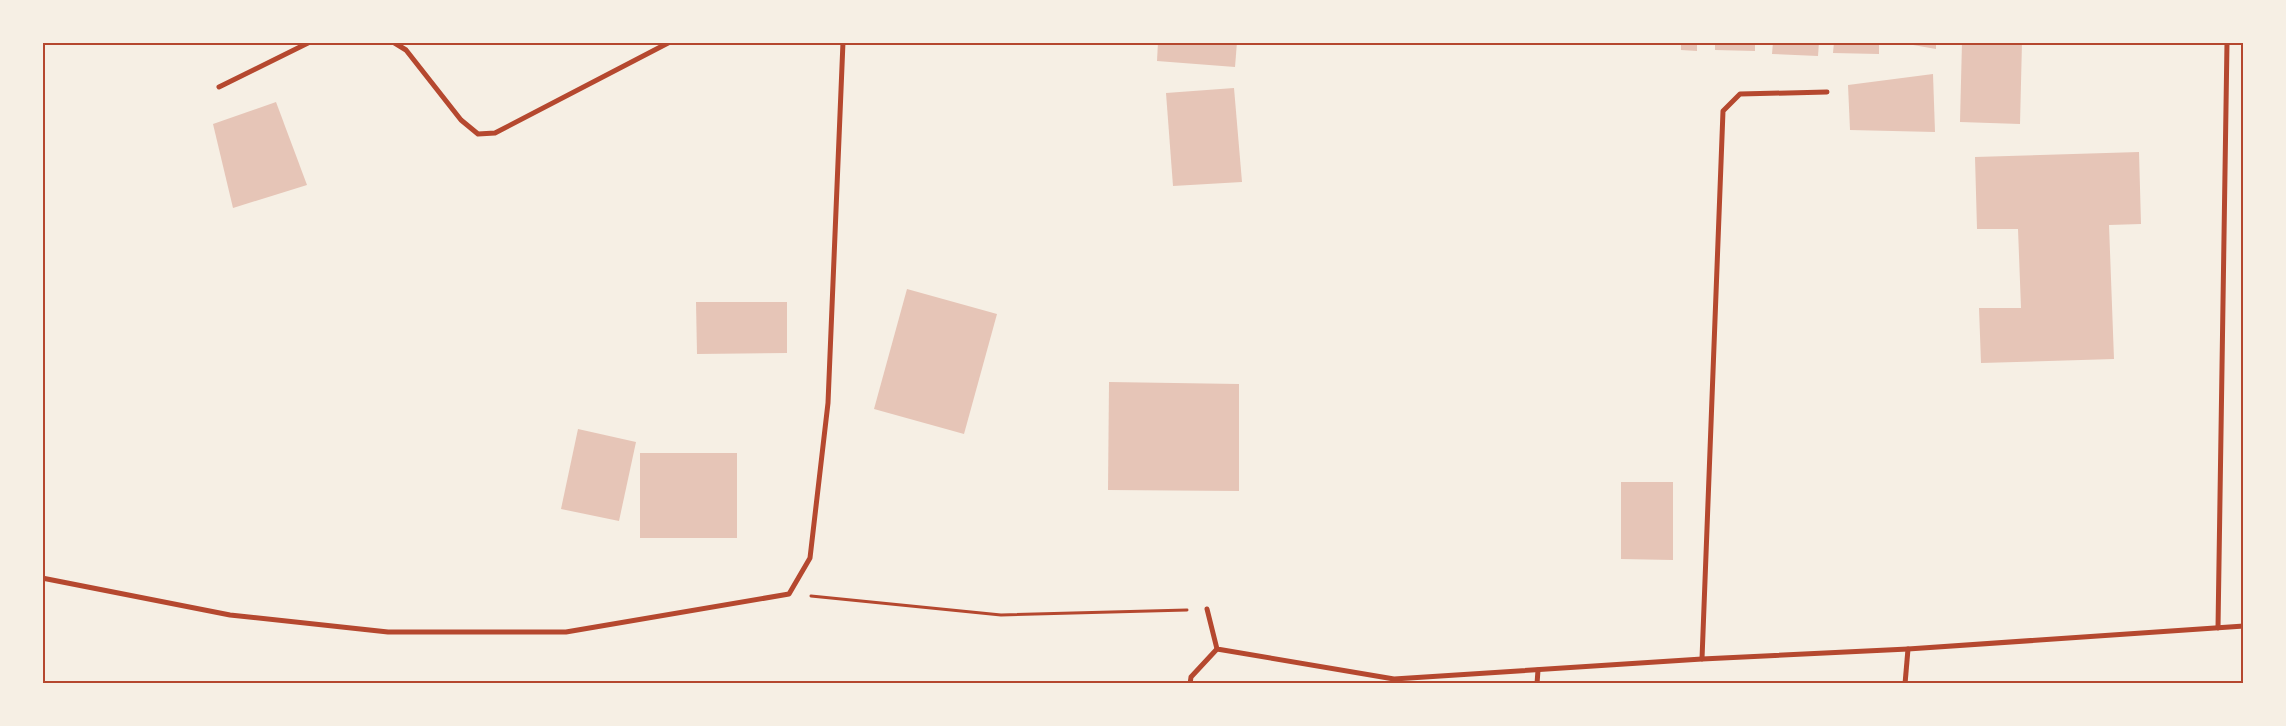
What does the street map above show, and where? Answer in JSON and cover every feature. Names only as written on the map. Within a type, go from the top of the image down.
[{"type":"street","points":[[219,86],[310,42]]},
{"type":"street","points":[[394,42],[406,50],[461,120],[478,134],[495,133],[670,42]]},
{"type":"street","points":[[42,578],[230,615],[388,632],[566,632],[789,594],[810,558],[828,403],[843,42]]},
{"type":"street","points":[[2218,628],[2227,42]]},
{"type":"street","points":[[1702,659],[1723,111],[1740,94],[1827,92]]},
{"type":"street","points":[[1207,609],[1217,649]]},
{"type":"street","points":[[1217,649],[1394,679],[1702,659],[1908,649],[2244,626]]},
{"type":"street","points":[[1190,684],[1191,677],[1217,649]]},
{"type":"street","points":[[1905,684],[1908,649]]},
{"type":"street","points":[[1537,684],[1538,670]]},
{"type":"path","points":[[789,594],[1001,615],[1207,609]]},
{"type":"building","points":[[1158,42],[1237,42],[1235,67],[1157,61]]},
{"type":"building","points":[[1681,42],[1697,42],[1697,51],[1681,50]]},
{"type":"building","points":[[1715,42],[1755,42],[1755,51],[1715,50]]},
{"type":"building","points":[[1773,42],[1819,42],[1818,56],[1772,54]]},
{"type":"building","points":[[1834,42],[1879,42],[1879,54],[1833,53]]},
{"type":"building","points":[[1896,42],[1936,42],[1936,49]]},
{"type":"building","points":[[1962,42],[2022,42],[2020,124],[1960,122]]},
{"type":"building","points":[[1933,74],[1935,132],[1850,130],[1848,85]]},
{"type":"building","points":[[1234,88],[1242,182],[1173,186],[1166,93]]},
{"type":"building","points":[[276,102],[307,185],[233,208],[213,124]]},
{"type":"building","points":[[2139,152],[2141,224],[2109,225],[2114,359],[1981,363],[1979,308],[2021,308],[2018,229],[1977,229],[1975,157]]},
{"type":"building","points":[[907,289],[997,314],[964,434],[874,409]]},
{"type":"building","points":[[696,302],[787,302],[787,353],[697,354]]},
{"type":"building","points":[[1109,382],[1239,384],[1239,491],[1108,490]]},
{"type":"building","points":[[578,429],[636,442],[619,521],[561,509]]},
{"type":"building","points":[[640,453],[737,453],[737,538],[640,538]]},
{"type":"building","points":[[1621,482],[1673,482],[1673,560],[1621,559]]}]
